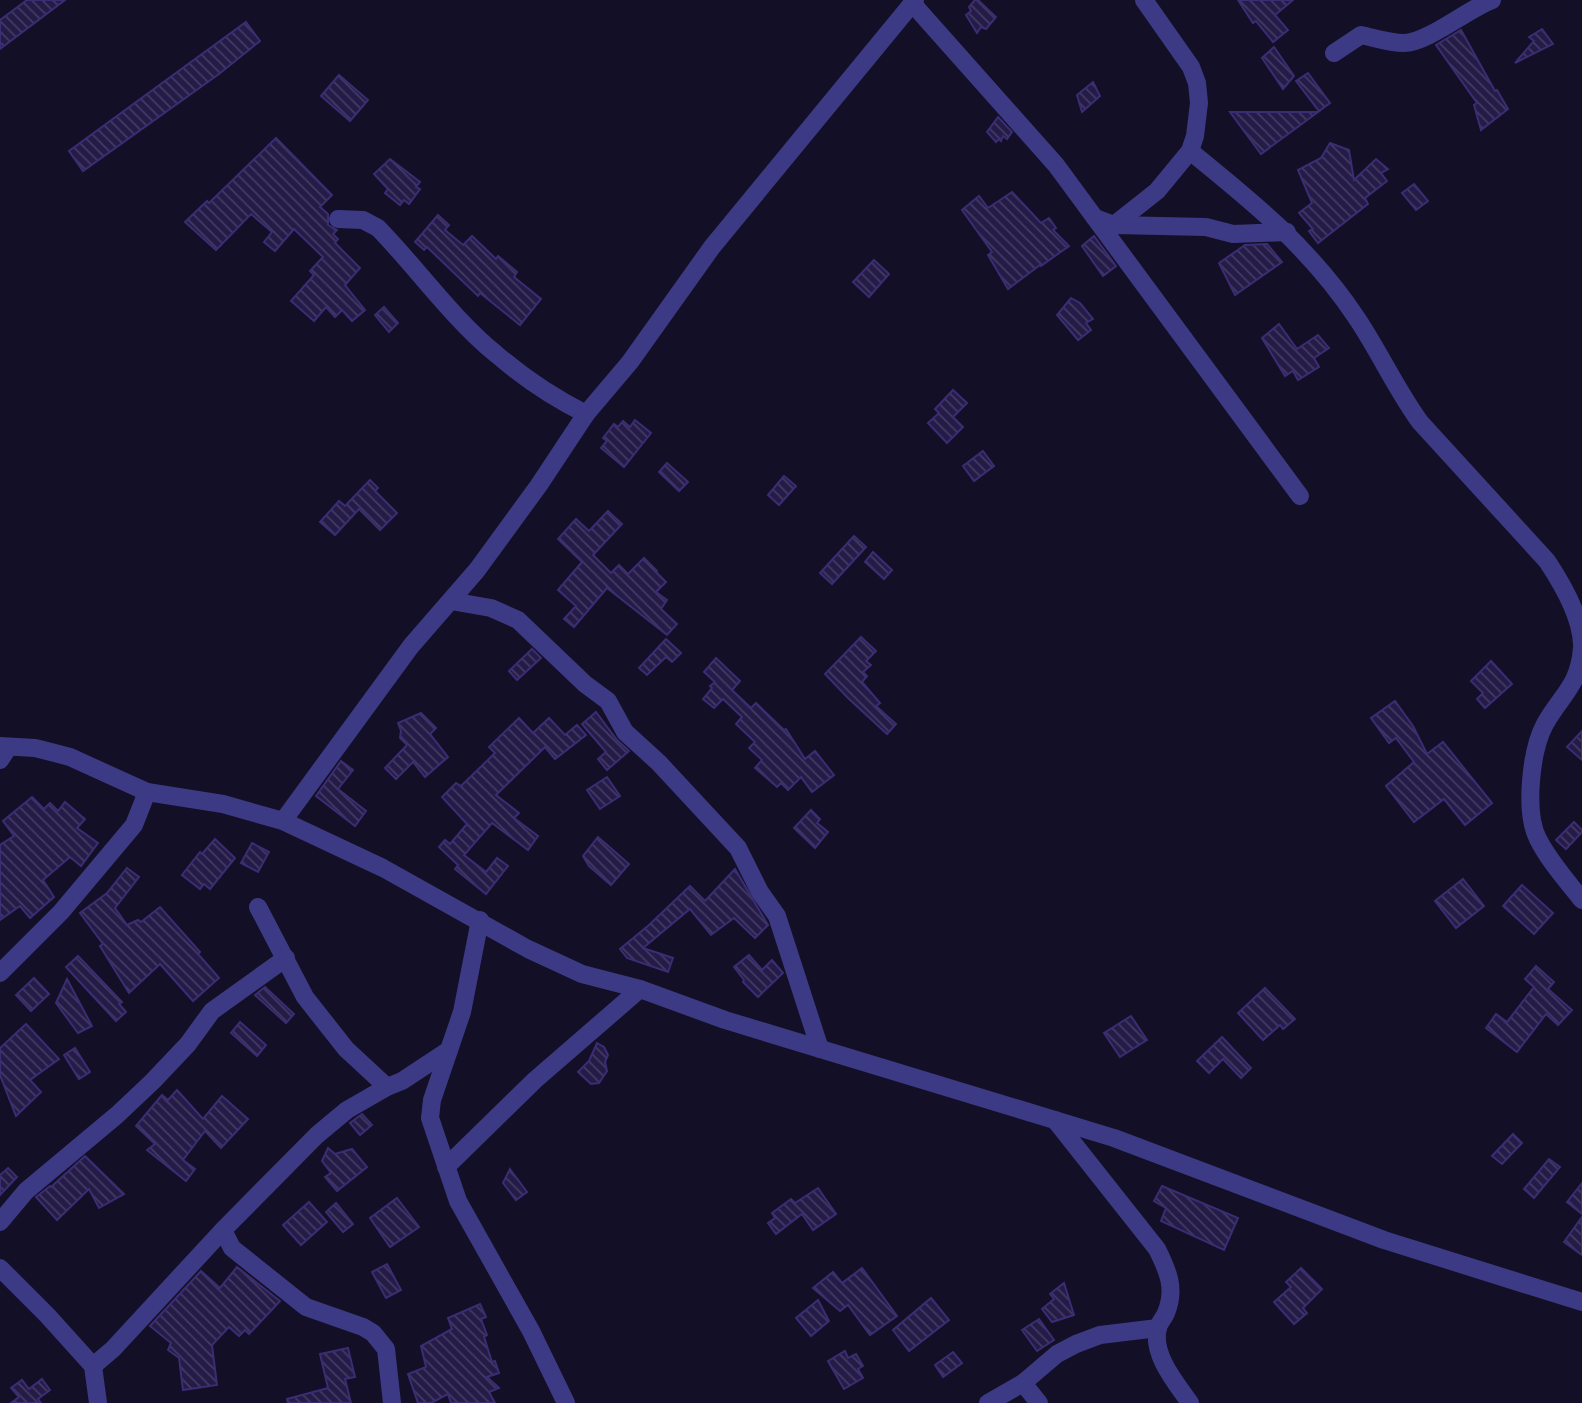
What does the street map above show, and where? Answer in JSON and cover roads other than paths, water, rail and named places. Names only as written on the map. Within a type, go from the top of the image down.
[{"type":"street","points":[[1114,225],[1157,191],[1190,151],[1195,136],[1199,103],[1197,83],[1191,67],[1144,0]]},
{"type":"street","points":[[1334,53],[1361,35],[1406,43],[1432,35],[1453,20],[1492,0]]},
{"type":"street","points":[[283,821],[366,704],[411,646],[477,570],[539,485],[586,414],[630,362],[712,247],[913,2],[1056,165],[1300,496]]},
{"type":"street","points":[[1190,151],[1267,213],[1319,268],[1355,316],[1404,400],[1420,422],[1463,466],[1547,561],[1558,578],[1581,632],[1582,646],[1580,664],[1567,695],[1546,723],[1537,741],[1531,780],[1533,821],[1537,836],[1582,900]]},
{"type":"street","points":[[1095,218],[1114,225],[1206,227],[1233,234],[1287,232]]},
{"type":"street","points":[[338,219],[363,220],[378,228],[495,354],[558,400],[586,414]]},
{"type":"street","points":[[451,601],[491,608],[518,620],[585,684],[608,701],[625,732],[659,763],[738,848],[760,892],[777,916],[820,1049]]},
{"type":"street","points":[[3,751],[35,748],[70,757],[147,792],[223,804],[283,821],[383,867],[528,949],[582,974],[640,989],[724,1020],[1114,1138],[1384,1240],[1582,1302]]},
{"type":"street","points":[[0,973],[61,912],[134,825],[147,792]]},
{"type":"street","points":[[258,907],[305,997],[327,1028],[387,1087]]},
{"type":"street","points":[[480,920],[462,1012],[432,1100],[430,1118],[458,1202],[531,1331],[566,1403]]},
{"type":"street","points":[[0,1222],[26,1191],[117,1115],[153,1081],[188,1044],[212,1011],[286,958]]},
{"type":"street","points":[[446,1167],[535,1080],[640,989]]},
{"type":"street","points":[[93,1366],[113,1349],[223,1230],[317,1135],[347,1110],[402,1081],[449,1050]]},
{"type":"street","points":[[1055,1120],[1157,1250],[1169,1273],[1171,1287],[1167,1311],[1158,1328],[1158,1343],[1164,1364],[1190,1403]]},
{"type":"street","points":[[223,1230],[232,1248],[306,1307],[373,1333],[386,1349],[392,1403]]},
{"type":"street","points":[[0,1268],[93,1366],[98,1403]]},
{"type":"street","points":[[988,1403],[1023,1383],[1057,1354],[1076,1344],[1100,1335],[1158,1328]]},
{"type":"street","points":[[1023,1383],[1039,1403]]}]
